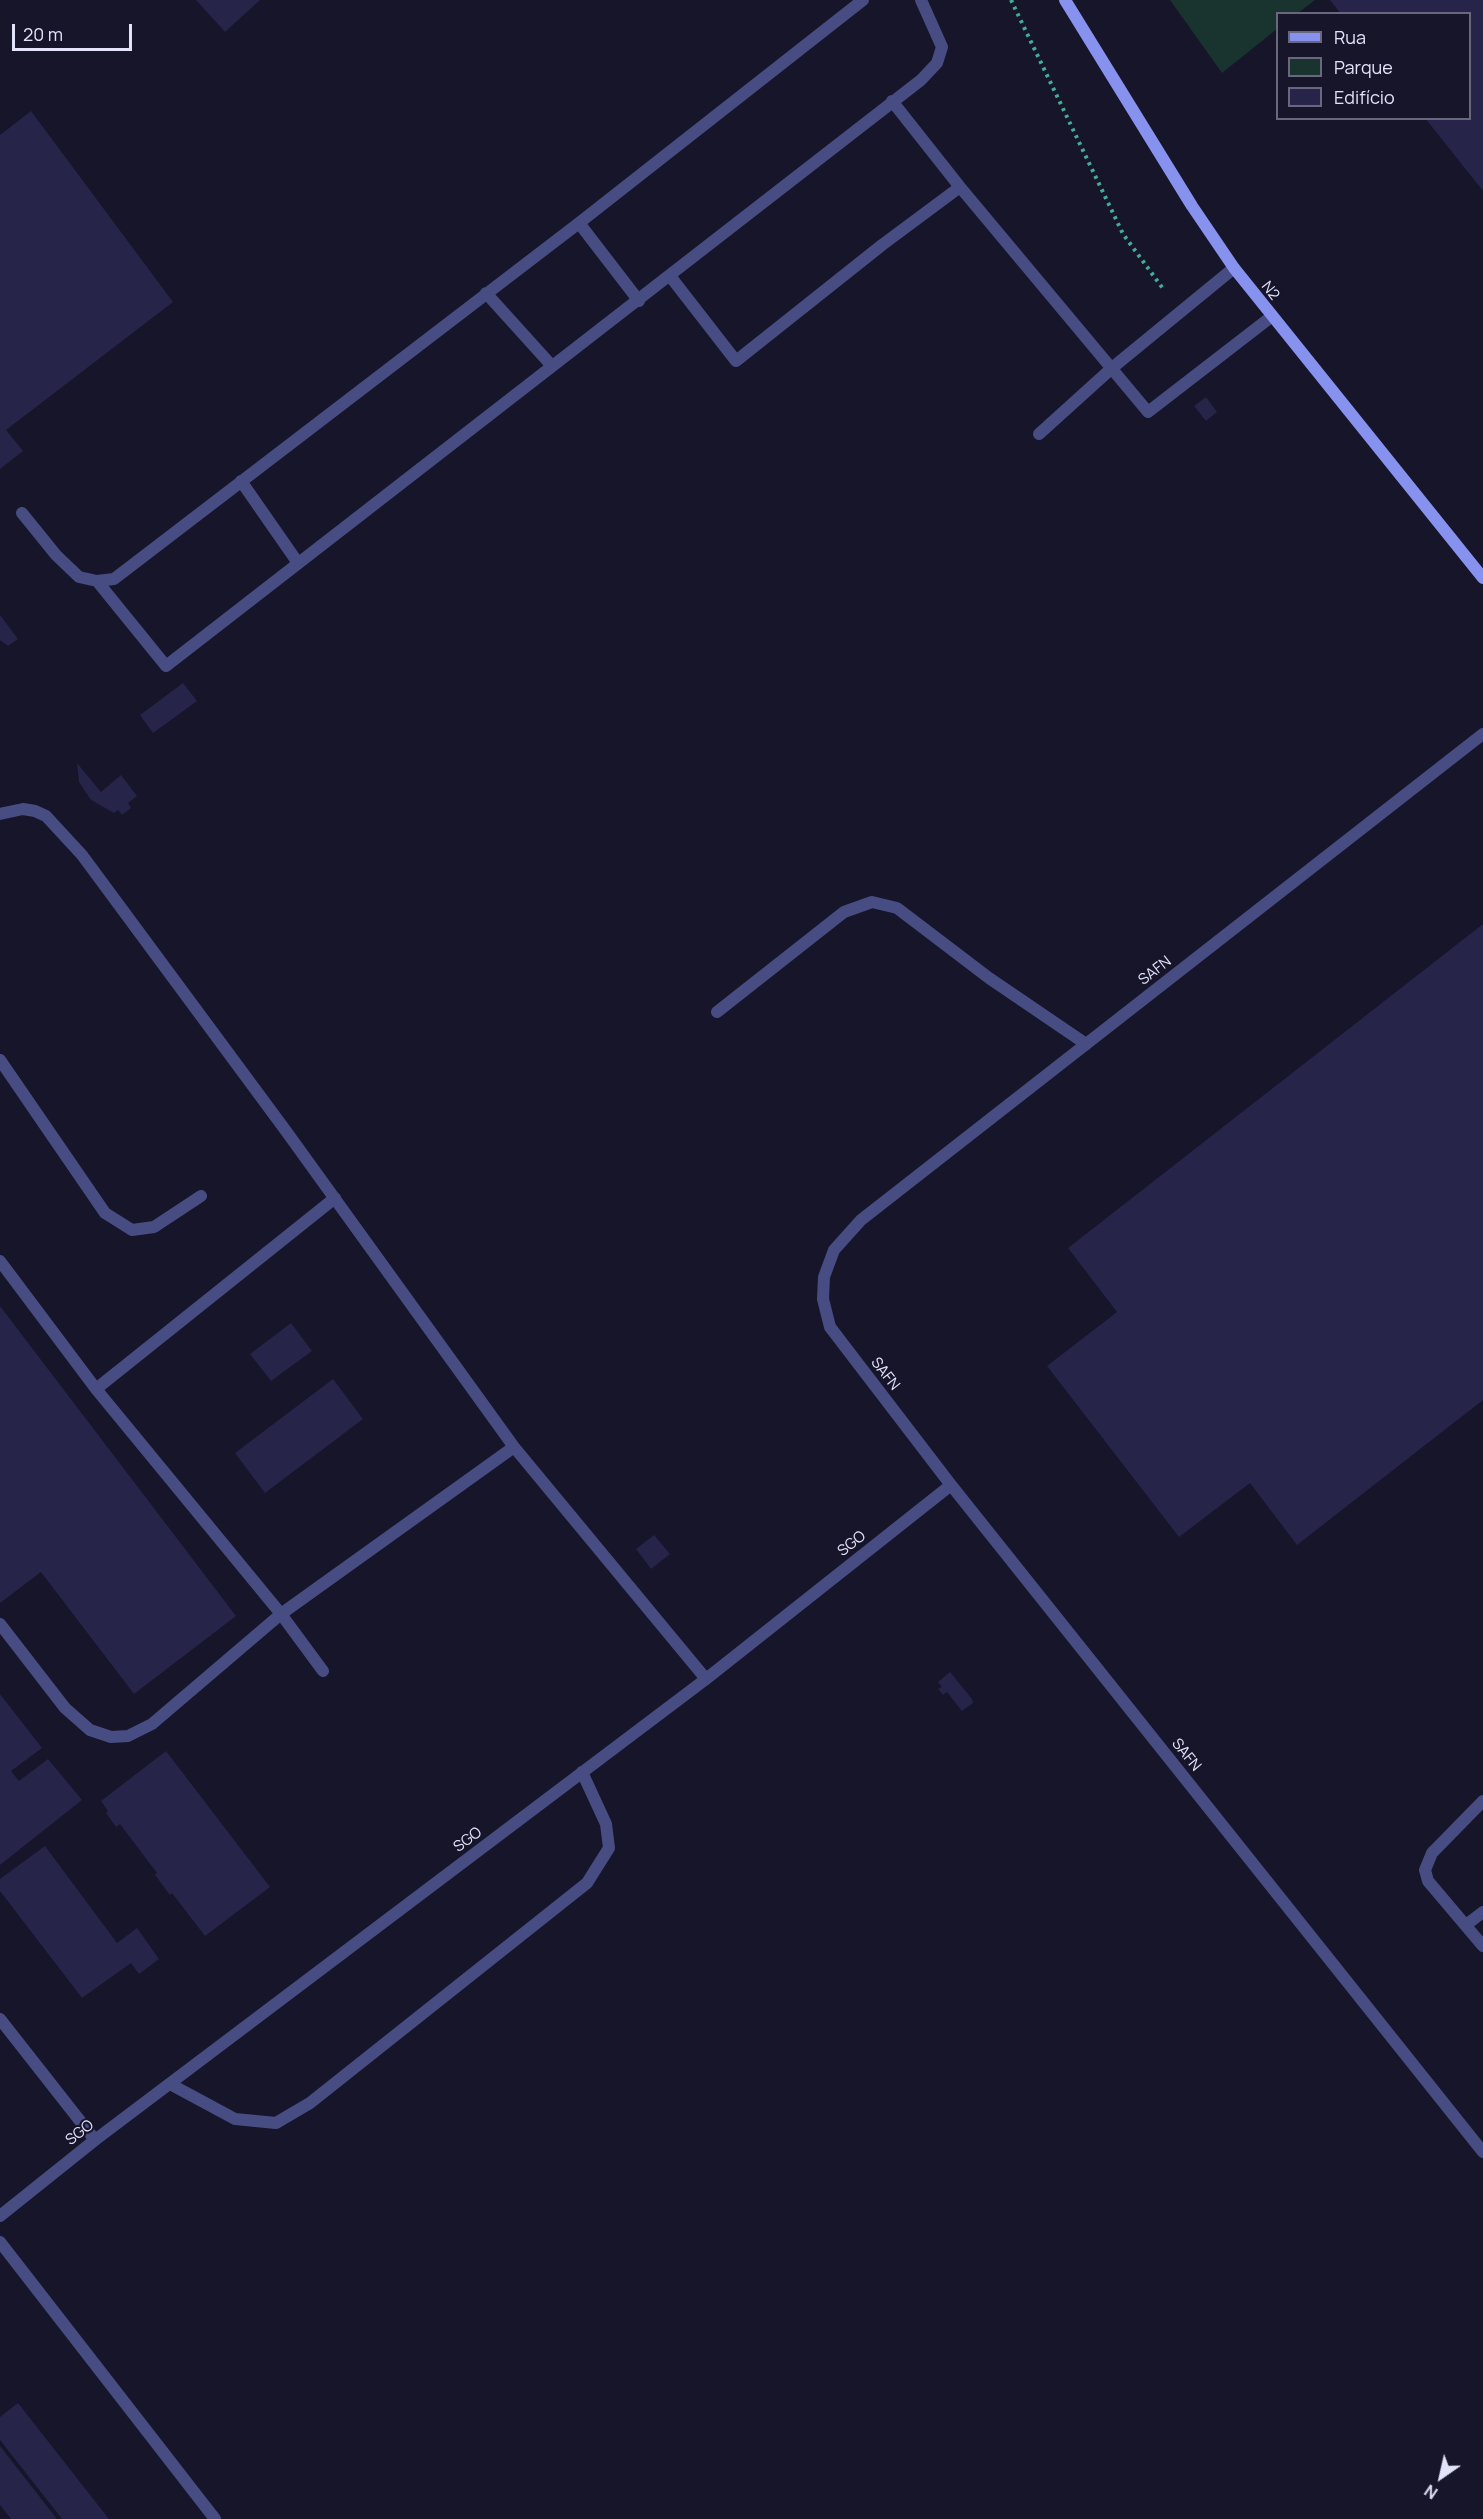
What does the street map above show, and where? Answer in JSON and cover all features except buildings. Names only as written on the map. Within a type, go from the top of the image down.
[{"type":"main road","name":"N2","points":[[1065,0],[1192,206],[1234,268],[1271,317],[1483,578]]},
{"type":"street","points":[[22,513],[56,555],[80,578],[97,581],[114,579],[579,223],[863,0]]},
{"type":"street","points":[[97,581],[166,666],[921,80],[937,63],[942,47],[921,0]]},
{"type":"street","points":[[892,101],[960,187],[1148,412],[1271,317]]},
{"type":"street","points":[[670,276],[736,361],[882,245],[960,187]]},
{"type":"street","points":[[579,223],[639,301]]},
{"type":"street","points":[[1040,434],[1112,368],[1234,268]]},
{"type":"street","points":[[486,293],[552,366]]},
{"type":"street","points":[[242,481],[298,563]]},
{"type":"street","name":"SAFN","points":[[1483,734],[861,1220],[834,1250],[824,1277],[823,1299],[830,1327],[951,1485],[1483,2152]]},
{"type":"street","points":[[0,814],[23,809],[46,816],[58,826],[82,855],[335,1198],[514,1447],[706,1679]]},
{"type":"street","points":[[717,1012],[844,912],[872,902],[897,908],[989,978],[1086,1044]]},
{"type":"street","points":[[0,1060],[105,1213],[132,1230],[154,1227],[201,1196]]},
{"type":"street","points":[[96,1389],[335,1198]]},
{"type":"street","points":[[0,1261],[96,1389],[281,1614],[323,1671]]},
{"type":"street","points":[[0,1624],[65,1708],[90,1730],[111,1737],[128,1736],[152,1724],[281,1614],[514,1447]]},
{"type":"street","name":"SGO","points":[[0,2216],[96,2140],[706,1679],[951,1485]]},
{"type":"street","points":[[170,2084],[235,2119],[276,2123],[310,2103],[587,1883],[609,1848],[606,1824],[582,1772]]},
{"type":"street","points":[[1483,1802],[1432,1853],[1425,1870],[1428,1881],[1483,1946]]},
{"type":"street","points":[[1466,1925],[1483,1912]]},
{"type":"street","points":[[0,2019],[96,2140]]},
{"type":"street","points":[[0,2242],[215,2519]]},
{"type":"path","points":[[1011,0],[1123,234],[1181,313]]},
{"type":"green space","points":[[1170,0],[1315,0],[1299,12],[1276,12],[1276,30],[1222,73]]}]
